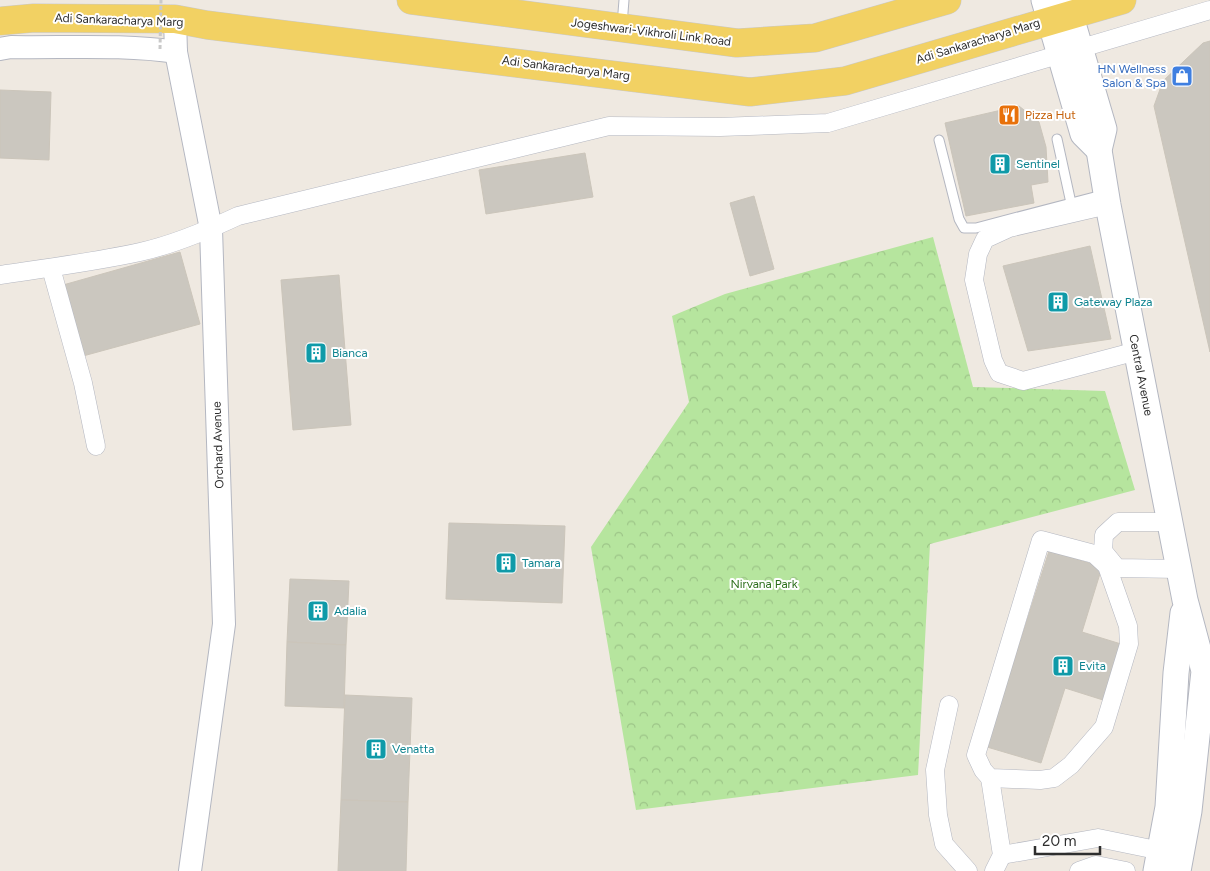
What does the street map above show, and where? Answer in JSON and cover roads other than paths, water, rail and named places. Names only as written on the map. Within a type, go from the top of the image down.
[{"type":"main road","name":"Jogeshwari-Vikhroli Link Road","points":[[411,0],[737,43],[815,38],[947,0]]},
{"type":"main road","name":"Adi Sankaracharya Marg","points":[[0,21],[168,10],[750,92],[845,81],[1058,9],[1122,0]]},
{"type":"main road","name":"Central Avenue","points":[[1058,9],[1070,51],[1082,134],[1099,150],[1185,600],[1176,674],[1168,807],[1169,862]]},
{"type":"street","name":"Orchard Avenue","points":[[168,10],[168,50],[211,229],[224,624],[190,871]]},
{"type":"street","points":[[0,275],[142,252],[211,229],[238,216],[609,126],[720,127],[828,123],[1210,10]]},
{"type":"street","points":[[0,49],[21,47],[168,50]]},
{"type":"street","points":[[1107,199],[1009,228],[985,239],[978,254],[974,280],[993,360],[999,373],[1023,381],[1137,351]]},
{"type":"street","points":[[51,268],[82,384],[96,446]]},
{"type":"street","points":[[1170,522],[1118,522],[1104,536],[1103,551],[1118,568],[1179,569]]},
{"type":"street","points":[[990,778],[1040,780],[1054,778],[1071,765],[1104,727],[1129,644],[1128,626],[1106,566],[1094,554],[1041,540],[976,755],[983,770],[990,778],[1002,855],[994,871]]},
{"type":"street","points":[[949,705],[935,770],[938,815],[944,844],[968,871]]},
{"type":"street","points":[[1002,855],[1098,838],[1169,862]]},
{"type":"street","points":[[1104,866],[1108,840]]},
{"type":"street","points":[[1080,871],[1096,865],[1126,871]]},
{"type":"lane","points":[[621,28],[624,0]]},
{"type":"lane","points":[[1056,139],[1071,203]]},
{"type":"lane","points":[[939,140],[959,219],[964,228],[976,228],[1071,203],[1107,199]]},
{"type":"place","name":"HN Wellness Salon & Spa","points":[[1182,76]]},
{"type":"place","name":"Pizza Hut","points":[[1009,115]]},
{"type":"place","name":"Sentinel","points":[[1000,164]]},
{"type":"place","name":"Gateway Plaza","points":[[1058,302]]},
{"type":"place","name":"Bianca","points":[[316,353]]},
{"type":"place","name":"Tamara","points":[[506,563]]},
{"type":"place","name":"Adalia","points":[[318,611]]},
{"type":"place","name":"Evita","points":[[1063,666]]},
{"type":"place","name":"Venatta","points":[[376,749]]},
{"type":"park label","name":"Nirvana Park","points":[[764,584]]}]
